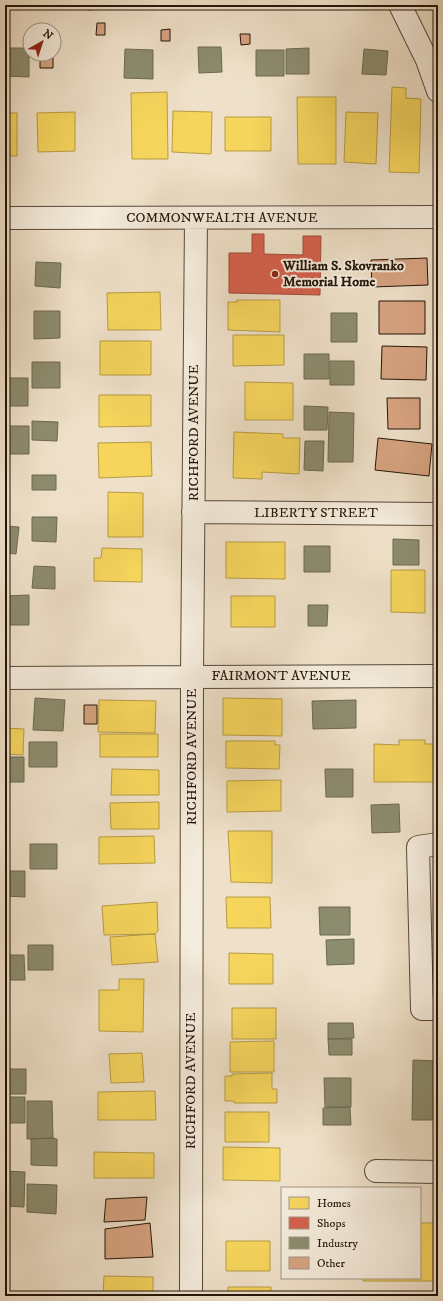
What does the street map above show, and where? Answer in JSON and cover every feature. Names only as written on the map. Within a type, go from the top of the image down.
[{"type":"street","points":[[400,5],[427,60],[438,91]]},
{"type":"street","name":"COMMONWEALTH AVENUE","points":[[5,218],[438,217]]},
{"type":"street","name":"RICHFORD AVENUE","points":[[190,1296],[192,676],[196,218]]},
{"type":"street","name":"LIBERTY STREET","points":[[193,512],[438,513]]},
{"type":"street","name":"FAIRMONT AVENUE","points":[[5,678],[438,676]]},
{"type":"street","points":[[438,844],[418,847],[422,1009],[438,1009]]},
{"type":"street","points":[[376,1171],[438,1172]]},
{"type":"building: Homes","points":[[392,87],[406,88],[406,98],[421,99],[419,173],[389,172]]},
{"type":"building: Homes","points":[[167,92],[168,159],[132,159],[131,93]]},
{"type":"building: Homes","points":[[297,97],[336,97],[336,164],[298,164]]},
{"type":"building: Homes","points":[[173,111],[212,112],[211,154],[172,152]]},
{"type":"building: Homes","points":[[75,112],[75,151],[38,152],[37,113]]},
{"type":"building: Homes","points":[[346,112],[378,113],[376,164],[344,162]]},
{"type":"building: Homes","points":[[5,113],[17,113],[17,156],[5,156]]},
{"type":"building: Homes","points":[[225,117],[271,117],[271,151],[225,151]]},
{"type":"building: Homes","points":[[160,292],[161,330],[108,330],[107,293]]},
{"type":"building: Homes","points":[[237,300],[280,300],[280,332],[228,330],[228,302],[237,302]]},
{"type":"building: Homes","points":[[233,335],[284,335],[284,365],[233,366]]},
{"type":"building: Homes","points":[[100,341],[151,341],[151,375],[100,375]]},
{"type":"building: Homes","points":[[245,382],[293,383],[293,420],[245,420]]},
{"type":"building: Homes","points":[[99,395],[151,395],[151,426],[99,427]]},
{"type":"building: Homes","points":[[234,432],[283,434],[283,438],[300,438],[299,474],[262,472],[262,479],[233,478]]},
{"type":"building: Homes","points":[[151,442],[152,476],[99,478],[98,443]]},
{"type":"building: Homes","points":[[108,492],[143,493],[143,537],[108,537]]},
{"type":"building: Homes","points":[[226,542],[285,542],[285,579],[226,578]]},
{"type":"building: Homes","points":[[102,548],[142,549],[142,582],[94,581],[94,558],[101,558]]},
{"type":"building: Homes","points":[[391,570],[425,570],[425,613],[391,612]]},
{"type":"building: Homes","points":[[231,596],[275,596],[275,627],[231,627]]},
{"type":"building: Homes","points":[[223,698],[282,699],[282,736],[223,735]]},
{"type":"building: Homes","points":[[99,700],[156,701],[155,733],[98,732]]},
{"type":"building: Homes","points":[[5,728],[24,729],[23,755],[5,754]]},
{"type":"building: Homes","points":[[100,734],[158,734],[158,757],[100,757]]},
{"type":"building: Homes","points":[[399,740],[425,740],[425,744],[438,744],[438,782],[374,782],[374,744],[399,745]]},
{"type":"building: Homes","points":[[226,741],[275,741],[275,745],[280,745],[279,769],[226,768]]},
{"type":"building: Homes","points":[[112,769],[159,770],[159,795],[111,795]]},
{"type":"building: Homes","points":[[281,780],[281,811],[227,812],[227,781]]},
{"type":"building: Homes","points":[[159,802],[159,829],[111,829],[110,803]]},
{"type":"building: Homes","points":[[228,831],[272,831],[272,883],[231,882]]},
{"type":"building: Homes","points":[[154,836],[155,863],[99,864],[99,837]]},
{"type":"building: Homes","points":[[226,897],[270,897],[271,928],[227,928]]},
{"type":"building: Homes","points":[[157,902],[158,931],[155,934],[104,935],[102,906]]},
{"type":"building: Homes","points":[[155,934],[158,962],[112,965],[110,937]]},
{"type":"building: Homes","points":[[229,953],[273,954],[273,984],[229,984]]},
{"type":"building: Homes","points":[[119,979],[144,979],[143,1032],[99,1031],[99,990],[119,990]]},
{"type":"building: Homes","points":[[232,1008],[276,1008],[276,1039],[232,1039]]},
{"type":"building: Homes","points":[[274,1041],[274,1072],[230,1072],[230,1042]]},
{"type":"building: Homes","points":[[142,1053],[144,1082],[111,1083],[109,1054]]},
{"type":"building: Homes","points":[[272,1073],[272,1089],[277,1089],[277,1103],[234,1103],[234,1101],[225,1101],[225,1076],[232,1076],[232,1074]]},
{"type":"building: Homes","points":[[155,1091],[156,1120],[98,1120],[98,1092]]},
{"type":"building: Homes","points":[[225,1112],[269,1112],[269,1142],[225,1142]]},
{"type":"building: Homes","points":[[223,1147],[280,1148],[280,1181],[223,1180]]},
{"type":"building: Homes","points":[[94,1152],[154,1153],[154,1178],[94,1178]]},
{"type":"building: Homes","points":[[421,1223],[438,1223],[438,1281],[363,1281],[363,1279],[421,1279]]},
{"type":"building: Homes","points":[[226,1241],[270,1241],[270,1271],[226,1271]]},
{"type":"building: Homes","points":[[104,1276],[153,1277],[153,1296],[103,1296]]},
{"type":"building: Homes","points":[[228,1287],[271,1287],[271,1296],[228,1296]]},
{"type":"building: Shops","name":"William S. Skovranko Memorial Home","points":[[252,234],[264,234],[264,254],[303,255],[303,236],[321,236],[320,295],[229,293],[229,253],[252,253]]},
{"type":"building: Industry","points":[[198,47],[221,47],[222,72],[199,73]]},
{"type":"building: Industry","points":[[5,48],[22,48],[22,62],[29,62],[29,77],[5,76]]},
{"type":"building: Industry","points":[[309,48],[309,74],[286,74],[286,49]]},
{"type":"building: Industry","points":[[125,49],[153,50],[153,79],[124,78]]},
{"type":"building: Industry","points":[[364,49],[388,51],[386,75],[362,74]]},
{"type":"building: Industry","points":[[256,50],[284,50],[284,76],[256,76]]},
{"type":"building: Industry","points":[[36,262],[61,263],[60,288],[35,286]]},
{"type":"building: Industry","points":[[34,311],[60,311],[60,338],[34,339]]},
{"type":"building: Industry","points":[[331,313],[357,313],[357,342],[331,342]]},
{"type":"building: Industry","points":[[304,354],[329,354],[329,379],[304,379]]},
{"type":"building: Industry","points":[[330,361],[354,361],[354,385],[330,385]]},
{"type":"building: Industry","points":[[32,362],[60,362],[60,388],[32,388]]},
{"type":"building: Industry","points":[[5,378],[28,378],[28,406],[5,406]]},
{"type":"building: Industry","points":[[304,406],[328,407],[327,430],[304,430]]},
{"type":"building: Industry","points":[[329,412],[354,413],[353,462],[328,462]]},
{"type":"building: Industry","points":[[32,421],[58,422],[57,441],[32,440]]},
{"type":"building: Industry","points":[[5,426],[29,426],[29,454],[5,454]]},
{"type":"building: Industry","points":[[305,441],[324,441],[323,471],[304,470]]},
{"type":"building: Industry","points":[[32,475],[56,475],[56,490],[32,490]]},
{"type":"building: Industry","points":[[32,517],[57,517],[56,542],[32,541]]},
{"type":"building: Industry","points":[[5,526],[19,527],[16,554],[5,553]]},
{"type":"building: Industry","points":[[393,539],[419,540],[419,565],[393,565]]},
{"type":"building: Industry","points":[[304,546],[330,546],[330,572],[304,572]]},
{"type":"building: Industry","points":[[34,566],[55,567],[55,589],[32,588]]},
{"type":"building: Industry","points":[[29,595],[29,625],[5,625],[5,596]]},
{"type":"building: Industry","points":[[308,605],[328,605],[327,626],[308,626]]},
{"type":"building: Industry","points":[[35,698],[65,700],[63,731],[33,730]]},
{"type":"building: Industry","points":[[356,700],[356,728],[313,729],[312,701]]},
{"type":"building: Industry","points":[[29,742],[57,742],[57,767],[29,767]]},
{"type":"building: Industry","points":[[5,757],[24,757],[24,782],[5,782]]},
{"type":"building: Industry","points":[[325,769],[353,769],[353,797],[326,797]]},
{"type":"building: Industry","points":[[399,804],[400,832],[372,833],[371,805]]},
{"type":"building: Industry","points":[[30,844],[57,844],[57,869],[30,869]]},
{"type":"building: Industry","points":[[5,871],[25,871],[25,897],[5,896]]},
{"type":"building: Industry","points":[[319,907],[350,907],[350,935],[320,935]]},
{"type":"building: Industry","points":[[354,939],[354,964],[327,965],[326,940]]},
{"type":"building: Industry","points":[[28,945],[53,945],[53,970],[28,970]]},
{"type":"building: Industry","points":[[5,955],[24,955],[25,980],[5,980]]},
{"type":"building: Industry","points":[[328,1023],[353,1023],[354,1038],[328,1039]]},
{"type":"building: Industry","points":[[328,1039],[352,1039],[352,1055],[329,1055]]},
{"type":"building: Industry","points":[[413,1060],[438,1061],[438,1120],[412,1120]]},
{"type":"building: Industry","points":[[5,1069],[26,1069],[26,1094],[5,1094]]},
{"type":"building: Industry","points":[[324,1078],[351,1078],[351,1107],[325,1107]]},
{"type":"building: Industry","points":[[5,1097],[25,1097],[25,1123],[5,1123]]},
{"type":"building: Industry","points":[[27,1101],[52,1101],[53,1138],[27,1139]]},
{"type":"building: Industry","points":[[350,1107],[351,1125],[323,1125],[323,1108]]},
{"type":"building: Industry","points":[[31,1139],[57,1139],[57,1166],[31,1165]]},
{"type":"building: Industry","points":[[5,1171],[25,1172],[24,1207],[5,1206]]},
{"type":"building: Industry","points":[[27,1184],[57,1185],[56,1214],[27,1212]]},
{"type":"building: Other","points":[[45,5],[93,5],[92,10]]},
{"type":"building: Other","points":[[97,23],[105,23],[105,35],[96,35]]},
{"type":"building: Other","points":[[170,29],[170,41],[161,41],[161,30]]},
{"type":"building: Other","points":[[240,34],[250,34],[250,44],[241,45]]},
{"type":"building: Other","points":[[40,62],[53,62],[53,68],[40,68]]},
{"type":"building: Other","points":[[427,258],[428,285],[372,287],[371,260]]},
{"type":"building: Other","points":[[379,301],[425,301],[425,334],[379,334]]},
{"type":"building: Other","points":[[382,346],[427,347],[426,380],[381,379]]},
{"type":"building: Other","points":[[387,398],[420,398],[420,429],[388,429]]},
{"type":"building: Other","points":[[378,438],[432,444],[429,476],[375,470]]},
{"type":"building: Other","points":[[84,705],[97,705],[97,724],[84,724]]},
{"type":"building: Other","points":[[147,1197],[145,1220],[104,1222],[106,1199]]},
{"type":"building: Other","points":[[150,1223],[153,1257],[105,1259],[105,1229]]},
{"type":"place","name":"William S. Skovranko Memorial Home","points":[[275,274]]}]
